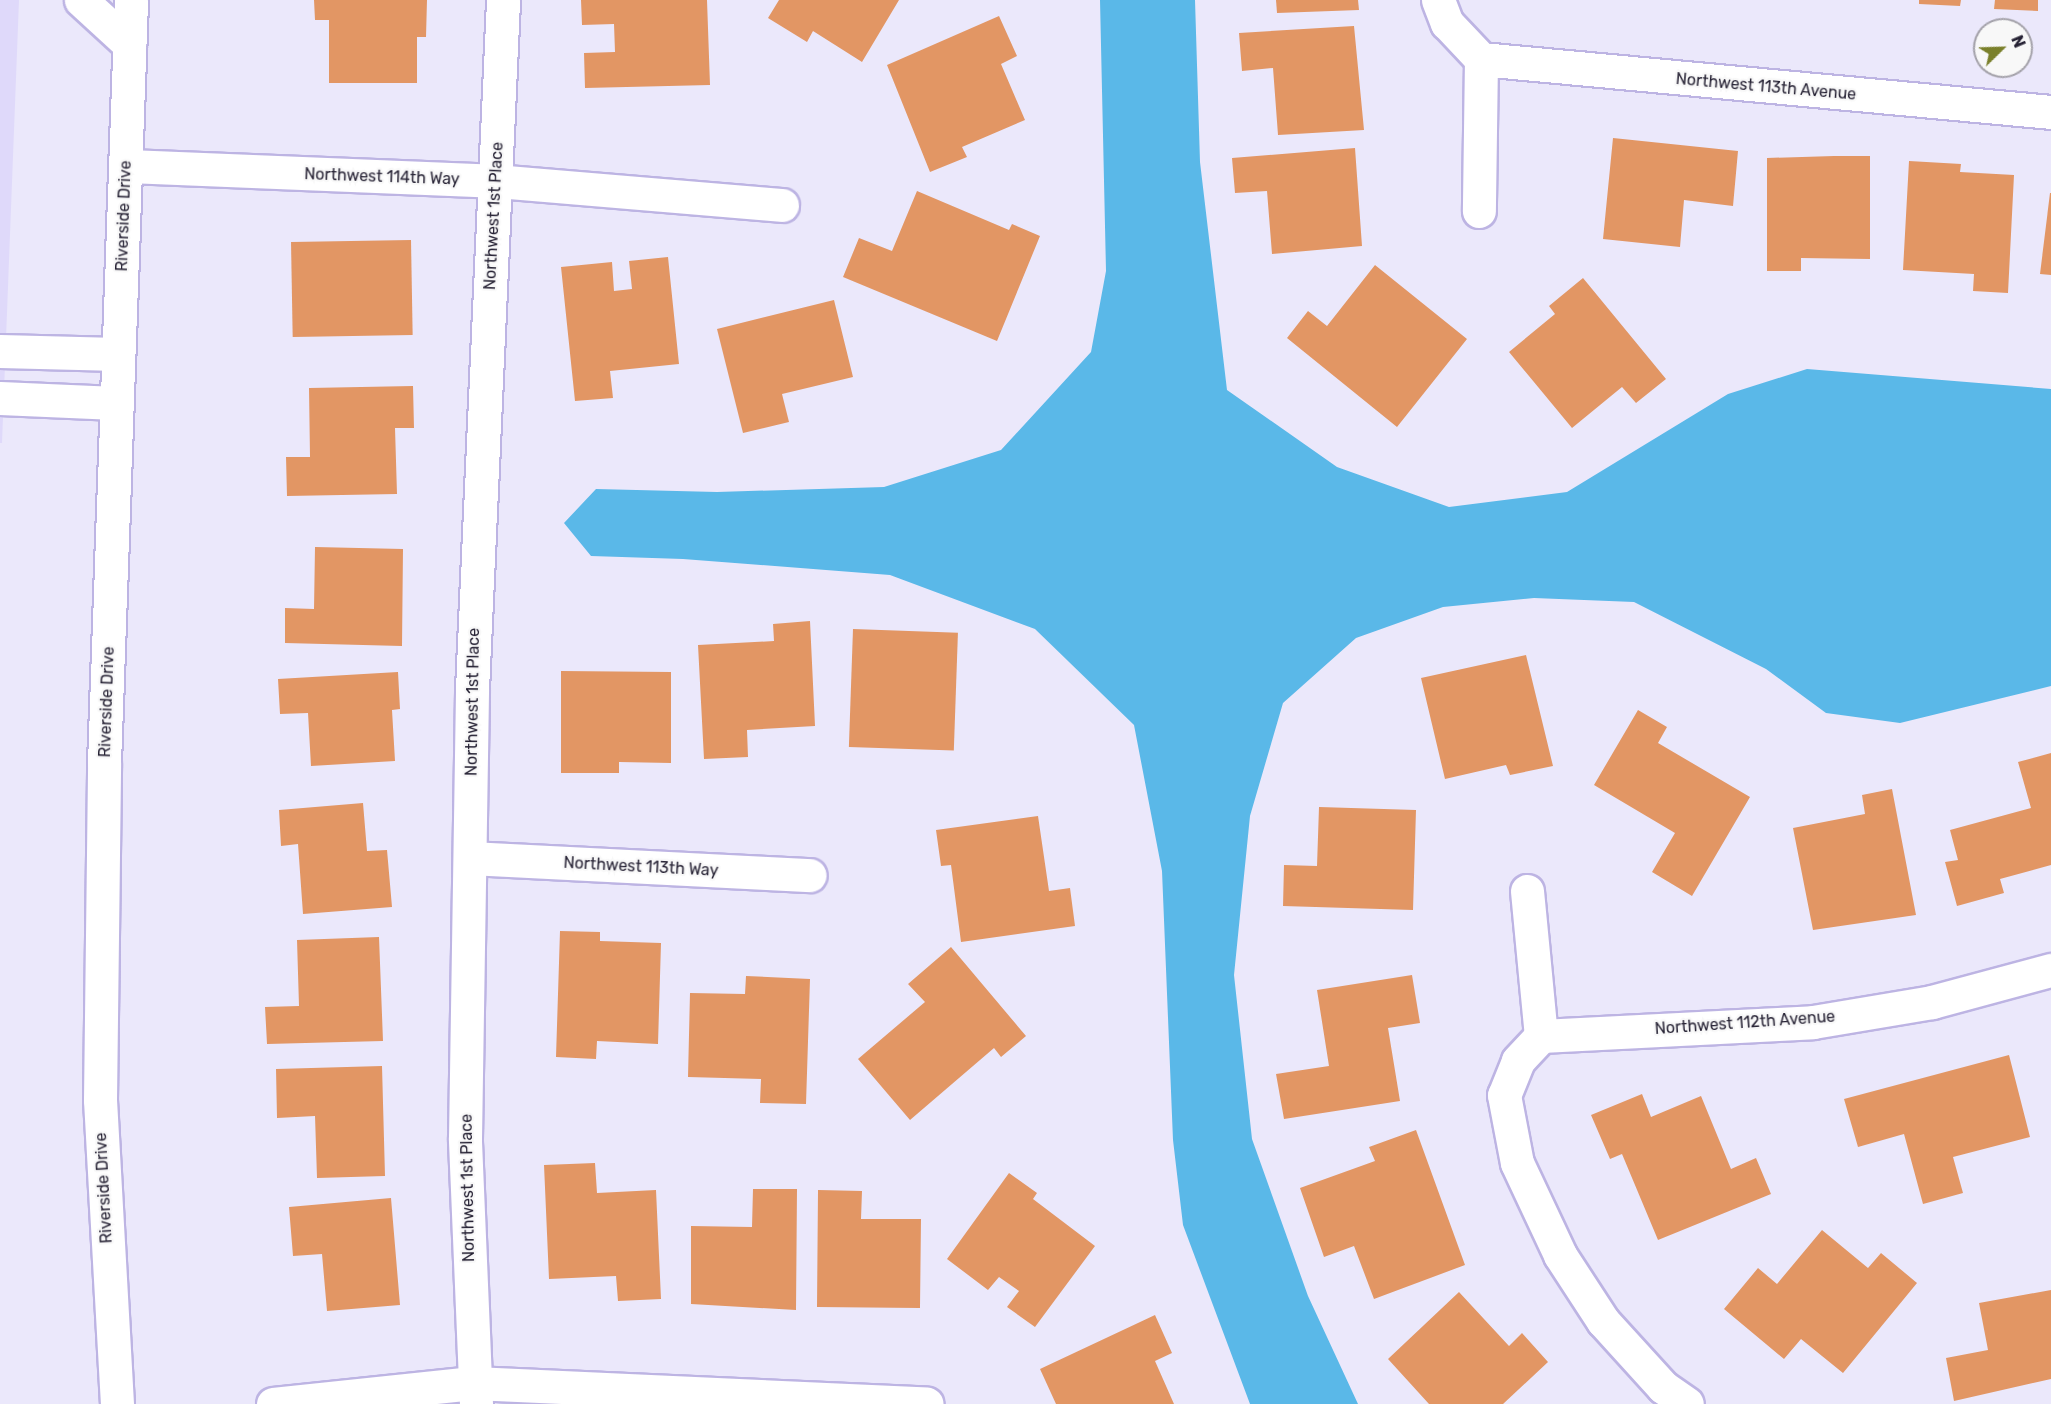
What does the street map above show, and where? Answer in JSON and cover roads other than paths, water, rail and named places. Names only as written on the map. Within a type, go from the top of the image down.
[{"type":"street","points":[[81,0],[129,44]]},
{"type":"street","name":"Riverside Drive","points":[[117,1404],[100,1100],[104,763],[131,0]]},
{"type":"street","name":"Northwest 1st Place","points":[[474,1394],[465,1138],[472,689],[503,0]]},
{"type":"street","points":[[1438,0],[1447,23],[1481,59],[1479,211]]},
{"type":"street","name":"Northwest 113th Avenue","points":[[1481,59],[2051,112]]},
{"type":"street","name":"Northwest 114th Way","points":[[126,166],[496,181],[782,204]]},
{"type":"street","points":[[0,351],[118,354]]},
{"type":"street","points":[[0,398],[116,403]]},
{"type":"street","name":"Northwest 113th Way","points":[[471,858],[810,875]]},
{"type":"street","points":[[1527,891],[1541,1036],[1518,1061],[1504,1095],[1517,1162],[1560,1255],[1603,1321],[1663,1387],[1687,1404]]},
{"type":"street","name":"Northwest 112th Avenue","points":[[1541,1036],[1813,1022],[1932,1002],[2051,970]]},
{"type":"street","points":[[273,1404],[474,1394],[927,1404]]},
{"type":"water","points":[[1100,0],[1195,0],[1200,162],[1227,390],[1337,467],[1449,507],[1567,492],[1728,394],[1807,369],[2051,389],[2051,686],[1900,723],[1826,713],[1766,669],[1634,602],[1534,598],[1443,607],[1356,638],[1283,703],[1250,816],[1234,975],[1252,1139],[1308,1296],[1358,1404],[1250,1404],[1183,1225],[1173,1140],[1162,871],[1134,725],[1035,629],[890,575],[683,559],[591,556],[564,523],[596,489],[717,492],[884,487],[1001,450],[1091,352],[1106,271]]}]
